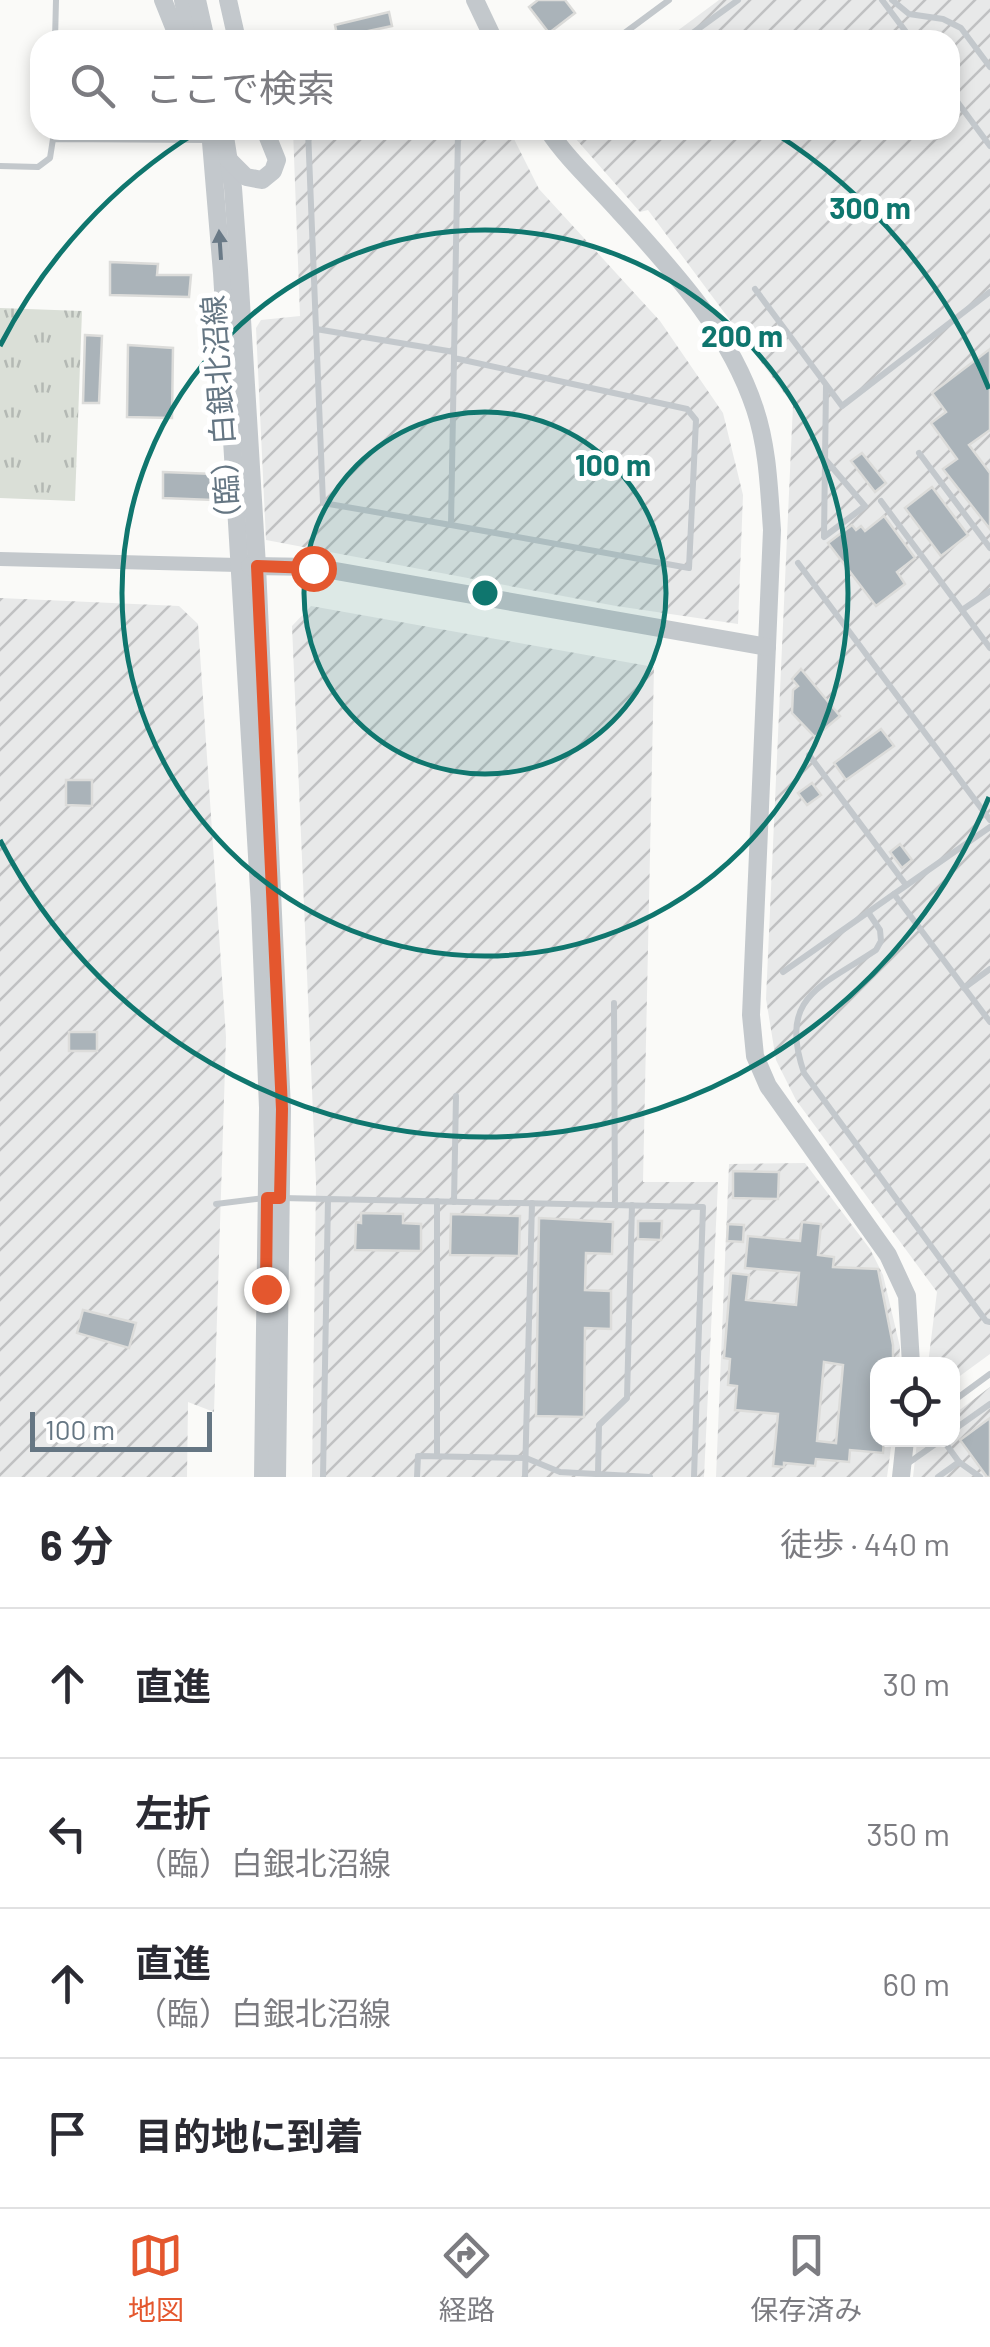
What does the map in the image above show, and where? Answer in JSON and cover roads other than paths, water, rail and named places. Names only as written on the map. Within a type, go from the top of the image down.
[{"type":"street","points":[[164,0],[175,30]]},
{"type":"street","points":[[182,0],[189,30]]},
{"type":"street","points":[[197,0],[204,30]]},
{"type":"street","points":[[228,0],[235,30]]},
{"type":"street","points":[[475,0],[489,30]]},
{"type":"street","name":"（臨）白銀北沼線","points":[[216,140],[274,908],[282,1109],[274,1198],[270,1427],[264,1477]]},
{"type":"street","name":"（臨）白銀北沼線","points":[[219,140],[228,158],[234,208],[248,566]]},
{"type":"street","points":[[234,208],[243,192],[273,171],[278,160],[270,140]]},
{"type":"street","points":[[557,140],[711,319],[736,363],[756,412],[768,470],[772,530],[751,1015],[755,1056],[768,1086],[888,1255],[906,1296],[910,1357]]},
{"type":"street","points":[[228,158],[246,177],[262,180]]},
{"type":"street","points":[[0,559],[313,568],[767,647]]},
{"type":"street","name":"（臨）白銀北沼線","points":[[270,1427],[277,1477]]},
{"type":"street","points":[[901,1472],[904,1447]]},
{"type":"lane","points":[[55,30],[56,0]]},
{"type":"lane","points":[[628,30],[669,0]]},
{"type":"lane","points":[[697,30],[738,0]]},
{"type":"lane","points":[[882,0],[904,30]]},
{"type":"lane","points":[[892,0],[909,14],[943,19],[962,28],[990,67]]},
{"type":"lane","points":[[960,106],[990,146]]},
{"type":"lane","points":[[0,166],[38,167],[50,158],[53,140]]},
{"type":"lane","points":[[308,140],[322,504],[689,568],[696,420],[687,409],[454,355],[316,330]]},
{"type":"lane","points":[[451,524],[457,140]]},
{"type":"lane","points":[[755,290],[842,406],[990,292]]},
{"type":"lane","points":[[825,459],[866,506],[824,537],[824,479],[826,385]]},
{"type":"lane","points":[[919,453],[990,548]]},
{"type":"lane","points":[[882,501],[990,648]]},
{"type":"lane","points":[[783,972],[990,823],[798,563]]},
{"type":"lane","points":[[962,610],[990,590]]},
{"type":"lane","points":[[808,755],[906,885]]},
{"type":"lane","points":[[894,894],[990,1022]]},
{"type":"lane","points":[[868,912],[880,930],[881,941],[876,950],[809,995],[797,1011],[795,1029],[800,1061],[815,1089],[990,1322]]},
{"type":"lane","points":[[964,988],[990,969]]},
{"type":"lane","points":[[614,1003],[614,1205]]},
{"type":"lane","points":[[454,1202],[456,1096]]},
{"type":"lane","points":[[216,1204],[274,1198],[702,1207],[694,1477]]},
{"type":"lane","points":[[323,1477],[328,1199]]},
{"type":"lane","points":[[436,1456],[437,1202]]},
{"type":"lane","points":[[525,1477],[532,1204]]},
{"type":"lane","points":[[598,1474],[599,1425],[626,1398],[632,1206]]},
{"type":"lane","points":[[960,1396],[990,1374]]},
{"type":"lane","points":[[960,1425],[990,1404]]},
{"type":"lane","points":[[901,1472],[933,1447]]},
{"type":"lane","points":[[947,1447],[959,1462],[980,1477]]},
{"type":"lane","points":[[417,1477],[418,1456],[526,1458],[560,1472],[650,1477]]},
{"type":"lane","points":[[938,1477],[959,1462]]}]
